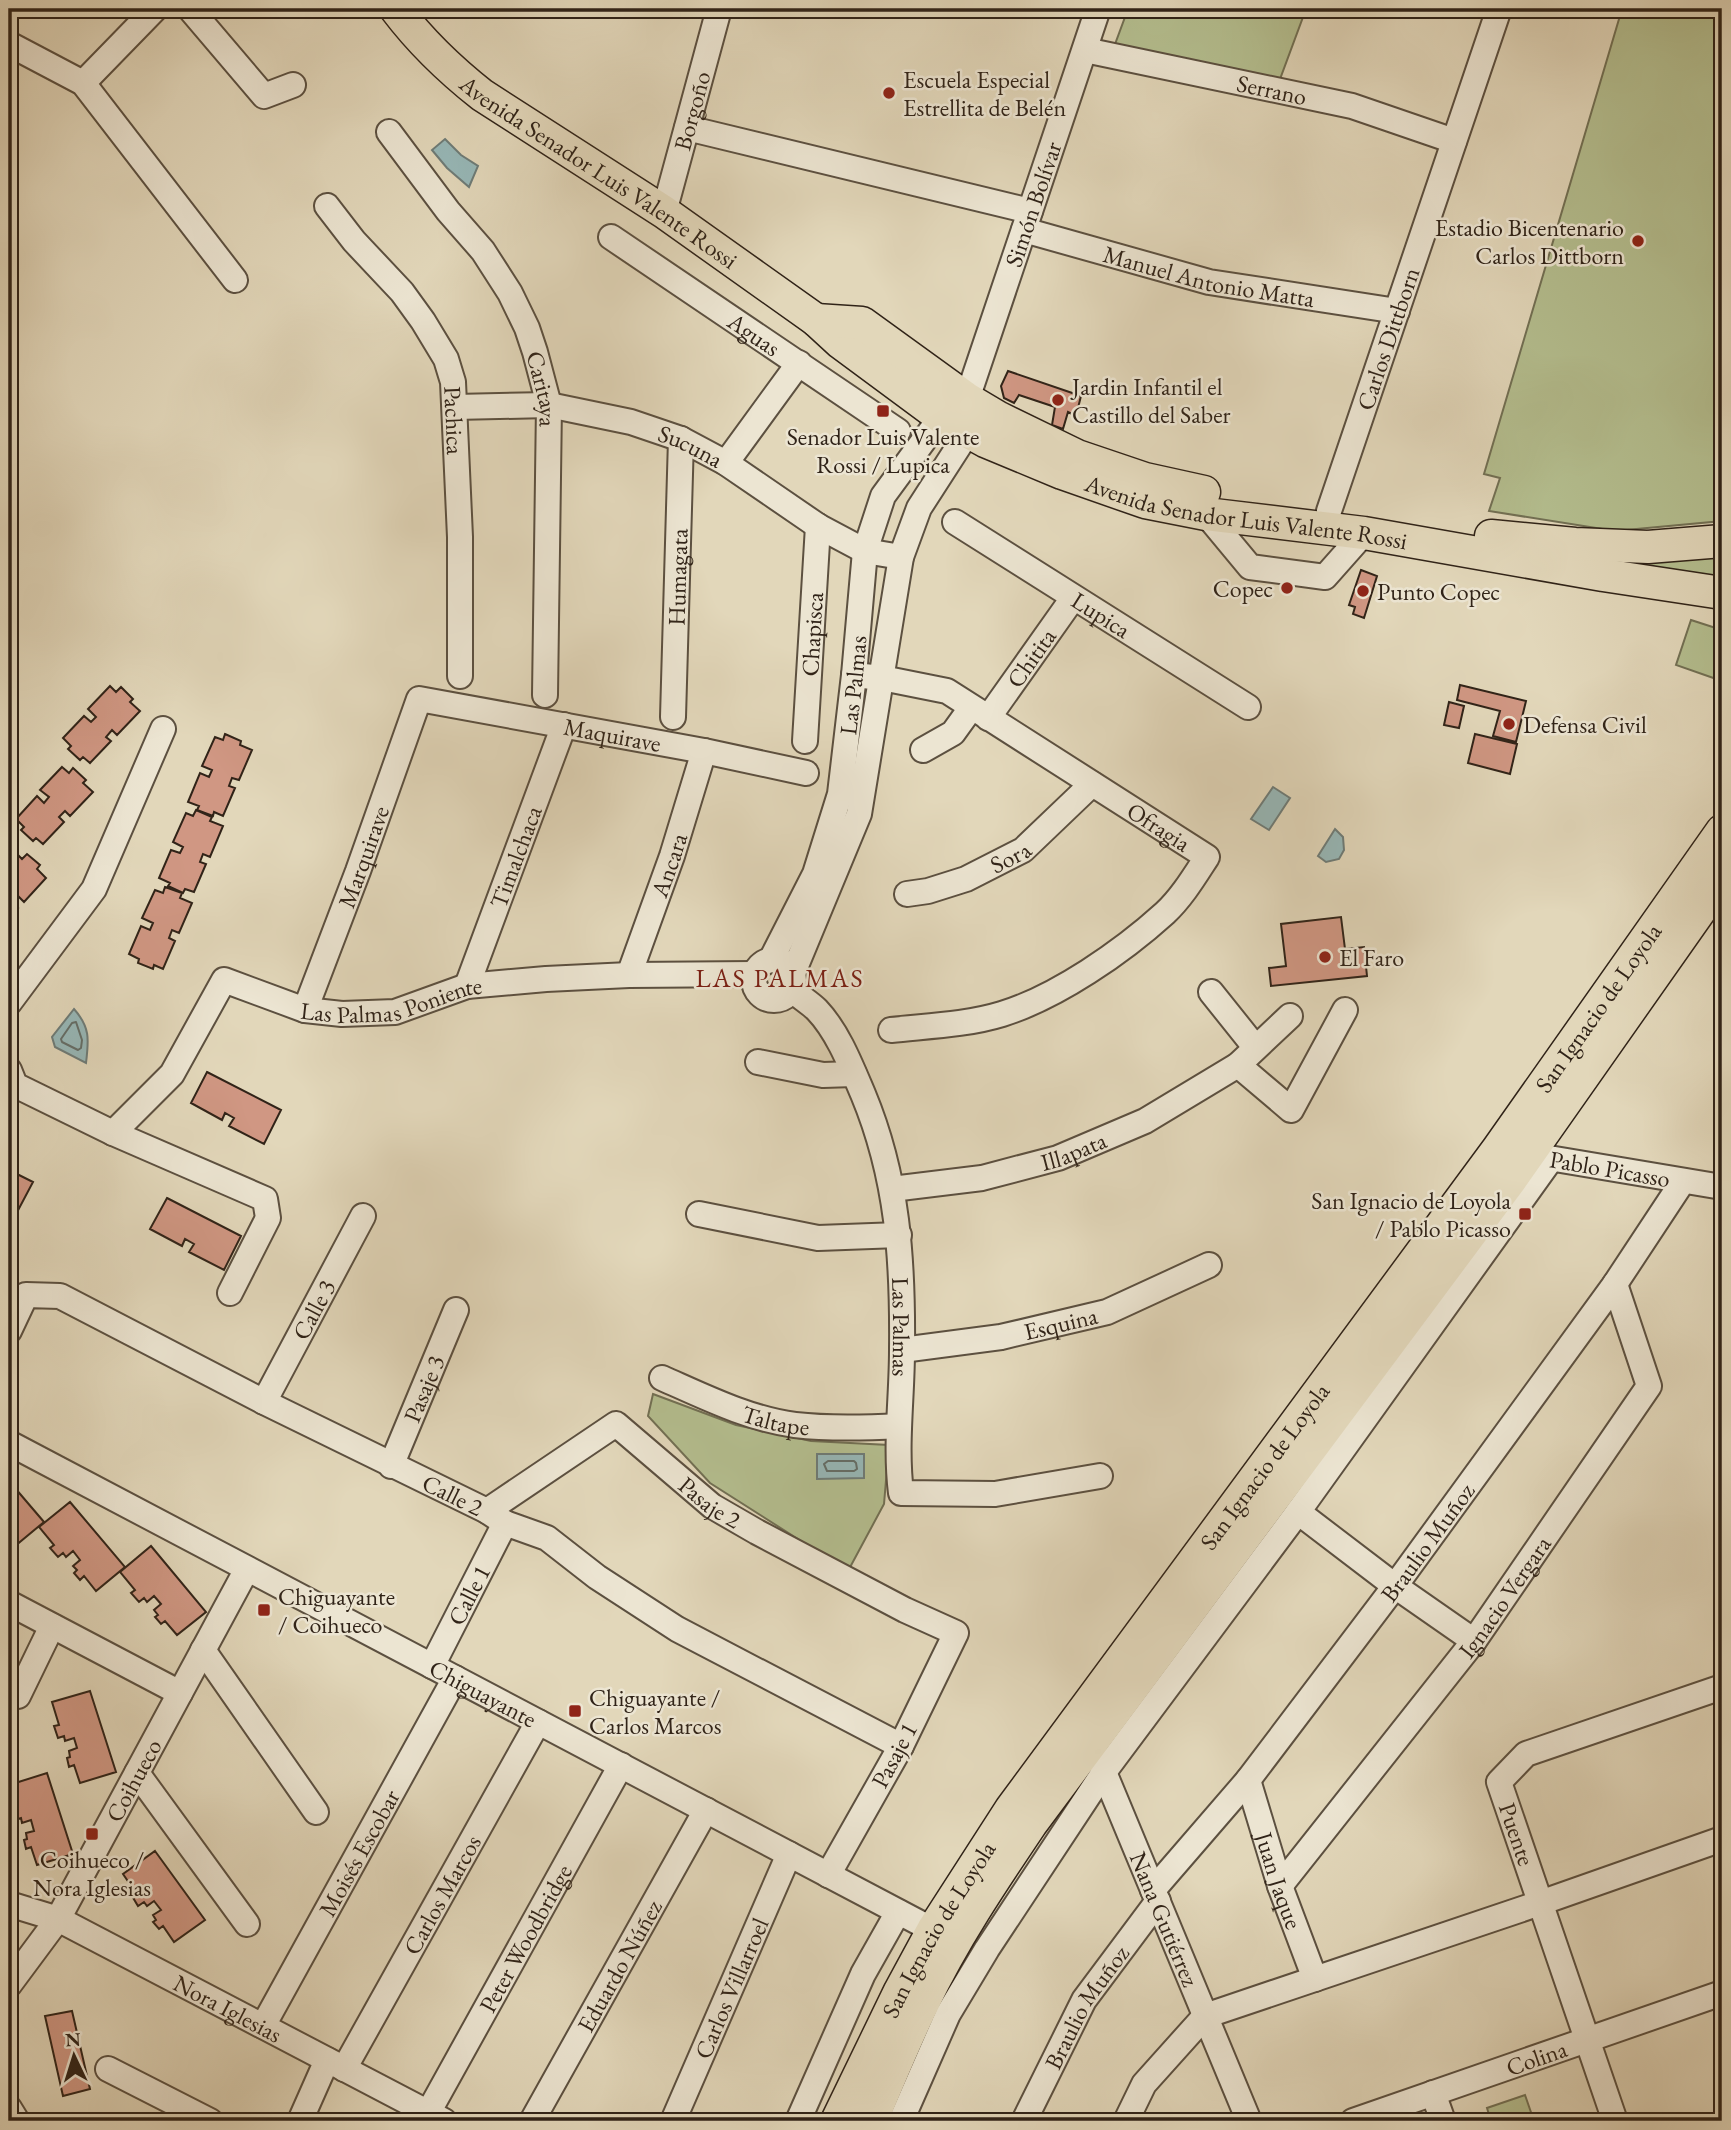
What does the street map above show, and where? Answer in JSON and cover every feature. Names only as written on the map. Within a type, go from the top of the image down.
[{"type":"main road","name":"Avenida Senador Luis Valente Rossi","points":[[396,9],[430,51],[482,95],[664,212],[816,320],[841,343],[940,417],[968,432],[1062,473],[1145,502],[1206,513],[1364,533],[1722,593]]},
{"type":"main road","name":"Avenida Senador Luis Valente Rossi","points":[[816,320],[862,323],[967,399],[999,418],[1077,456],[1145,479],[1224,496],[1508,538],[1648,547],[1722,541]]},
{"type":"main road","name":"San Ignacio de Loyola","points":[[837,2121],[900,1991],[1031,1824],[1086,1727],[1722,831]]},
{"type":"main road","name":"San Ignacio de Loyola","points":[[1086,1727],[1540,1156],[1722,879]]},
{"type":"main road","name":"San Ignacio de Loyola","points":[[871,2121],[923,2002],[944,1938]]},
{"type":"street","points":[[83,83],[155,9]]},
{"type":"street","points":[[190,9],[264,96],[293,85]]},
{"type":"street","name":"Borgoño","points":[[664,212],[719,9]]},
{"type":"street","name":"Simón Bolívar","points":[[968,432],[967,399],[1098,9]]},
{"type":"street","name":"Carlos Dittborn","points":[[1329,511],[1499,9]]},
{"type":"street","points":[[9,44],[83,83],[235,280]]},
{"type":"street","name":"Serrano","points":[[1084,50],[1352,106],[1454,141]]},
{"type":"street","name":"Manuel Antonio Matta","points":[[687,128],[1027,221],[1209,282],[1397,311]]},
{"type":"street","name":"Caritaya","points":[[388,132],[448,211],[483,251],[510,293],[527,328],[549,405],[545,695]]},
{"type":"street","name":"Pachica","points":[[327,206],[423,321],[446,359],[453,382],[460,537],[460,677]]},
{"type":"street","name":"Aguas","points":[[611,237],[898,431]]},
{"type":"street","points":[[726,463],[799,363]]},
{"type":"street","points":[[940,417],[967,399]]},
{"type":"street","name":"Sucuna","points":[[455,407],[549,405],[631,422],[681,439],[726,463],[818,526],[865,551],[901,557]]},
{"type":"street","name":"Las Palmas","points":[[762,967],[815,874],[840,793],[865,551],[883,496],[940,417]]},
{"type":"street","name":"Las Palmas","points":[[792,982],[859,814],[901,557],[919,508],[968,432]]},
{"type":"street","name":"Humagata","points":[[673,717],[681,439]]},
{"type":"street","points":[[1206,513],[1250,567],[1325,577],[1364,533]]},
{"type":"street","name":"Lupica","points":[[955,522],[1248,707]]},
{"type":"street","name":"Chapisca","points":[[805,741],[818,526]]},
{"type":"street","name":"Chitita","points":[[923,750],[980,713],[1073,598]]},
{"type":"street","name":"Ofragia","points":[[854,675],[947,691],[1207,858],[1189,885],[1165,912],[1112,955],[1044,997],[1002,1014],[960,1023],[891,1030]]},
{"type":"street","name":"Maquirave","points":[[419,699],[704,751],[806,773]]},
{"type":"street","name":"Marquirave","points":[[305,1010],[419,699]]},
{"type":"street","name":"Timalchaca","points":[[467,986],[564,725]]},
{"type":"street","points":[[9,1003],[94,889],[163,729]]},
{"type":"street","name":"Ancara","points":[[629,975],[672,856],[704,751]]},
{"type":"street","name":"Sora","points":[[907,894],[929,891],[966,879],[1023,850],[1092,783]]},
{"type":"street","name":"Las Palmas","points":[[762,967],[784,962],[792,982],[818,1011],[835,1036],[876,1126],[892,1189],[899,1235],[902,1350],[898,1462],[901,1493],[995,1494],[1100,1476]]},
{"type":"street","points":[[762,967],[755,989],[766,999],[780,1000],[792,982]]},
{"type":"street","name":"Las Palmas Poniente","points":[[113,1133],[173,1074],[224,980],[305,1010],[342,1014],[395,1012],[467,986],[762,967]]},
{"type":"street","points":[[1211,992],[1246,1056],[1291,1110],[1345,1010]]},
{"type":"street","name":"Illapata","points":[[892,1189],[982,1178],[1058,1158],[1145,1121],[1246,1056],[1290,1016]]},
{"type":"street","points":[[758,1062],[824,1075],[854,1074]]},
{"type":"street","points":[[11,1081],[113,1133],[265,1199],[268,1218],[230,1293]]},
{"type":"street","name":"Pablo Picasso","points":[[1498,1149],[1722,1187]]},
{"type":"street","name":"San Ignacio de Loyola","points":[[901,2121],[948,2014],[987,1949],[1104,1772],[1298,1512],[1540,1156]]},
{"type":"street","name":"Braulio Muñoz","points":[[1024,2121],[1084,2000],[1155,1896],[1248,1780],[1395,1586],[1615,1284],[1683,1181]]},
{"type":"street","points":[[699,1214],[818,1238],[899,1235]]},
{"type":"street","name":"Calle 3","points":[[264,1402],[362,1216]]},
{"type":"street","name":"Esquina","points":[[902,1350],[1001,1337],[1107,1312],[1209,1265]]},
{"type":"street","name":"Ignacio Vergara","points":[[1280,1886],[1474,1641],[1650,1386],[1615,1284]]},
{"type":"street","name":"Calle 2","points":[[9,1331],[26,1295],[60,1296],[391,1466],[496,1517],[547,1538],[597,1577],[677,1629],[901,1746]]},
{"type":"street","name":"Pasaje 3","points":[[391,1466],[456,1310]]},
{"type":"street","name":"Taltape","points":[[662,1378],[732,1408],[793,1425],[840,1429],[899,1426]]},
{"type":"street","name":"Pasaje 2","points":[[496,1517],[616,1424],[712,1506],[868,1590],[956,1633]]},
{"type":"street","name":"Chiguayante","points":[[9,1443],[944,1938]]},
{"type":"street","points":[[1298,1512],[1395,1586],[1474,1641]]},
{"type":"street","name":"Calle 1","points":[[432,1666],[496,1517]]},
{"type":"street","name":"Coihueco","points":[[9,1985],[58,1919],[247,1569]]},
{"type":"street","points":[[9,1603],[180,1693]]},
{"type":"street","points":[[18,1696],[52,1626]]},
{"type":"street","name":"Pasaje 1","points":[[828,1875],[901,1746],[956,1633]]},
{"type":"street","points":[[203,1650],[316,1812]]},
{"type":"street","name":"Moisés Escobar","points":[[263,2026],[455,1678]]},
{"type":"street","name":"Puente","points":[[1615,2121],[1499,1782],[1526,1754],[1722,1688]]},
{"type":"street","name":"Carlos Marcos","points":[[300,2121],[538,1722]]},
{"type":"street","name":"Nana Gutiérrez","points":[[1086,1727],[1249,2121]]},
{"type":"street","name":"Peter Woodbridge","points":[[436,2117],[621,1765]]},
{"type":"street","points":[[137,1773],[247,1924]]},
{"type":"street","name":"Juan Jaque","points":[[1248,1780],[1280,1886],[1315,1979]]},
{"type":"street","name":"Eduardo Núñez","points":[[532,2121],[706,1810]]},
{"type":"street","points":[[1126,2121],[1144,2084],[1205,2016],[1722,1839]]},
{"type":"street","name":"Carlos Villarroel","points":[[673,2121],[789,1854]]},
{"type":"street","name":"Nora Iglesias","points":[[9,1904],[58,1919],[436,2117]]},
{"type":"street","name":"San Ignacio de Loyola","points":[[797,2121],[863,1975],[898,1912]]},
{"type":"street","name":"Colina","points":[[1353,2121],[1722,1994]]},
{"type":"street","points":[[108,2069],[210,2121]]},
{"type":"street","points":[[1433,2093],[1443,2121]]},
{"type":"street","points":[[9,2108],[17,2121]]},
{"type":"green space","points":[[1128,9],[1306,9],[1280,79],[1114,47]]},
{"type":"green space","name":"Estadio Bicentenario Carlos Dittborn","points":[[1622,9],[1722,9],[1722,521],[1615,531],[1489,511],[1500,478],[1484,474]]},
{"type":"green space","points":[[1722,553],[1722,578],[1619,564],[1620,558]]},
{"type":"green space","points":[[1691,620],[1722,630],[1722,681],[1676,665]]},
{"type":"green space","points":[[653,1394],[736,1425],[811,1441],[889,1445],[884,1504],[848,1571],[710,1483],[648,1416]]},
{"type":"green space","points":[[1525,2095],[1534,2121],[1491,2121],[1487,2108]]},
{"type":"water","points":[[445,139],[461,155],[478,166],[469,187],[447,168],[432,150]]},
{"type":"water","points":[[1273,787],[1290,798],[1269,830],[1251,819]]},
{"type":"water","points":[[1335,829],[1343,837],[1344,850],[1339,859],[1326,862],[1318,856]]},
{"type":"water","points":[[74,1009],[87,1034],[86,1063],[55,1047],[52,1037]]},
{"type":"water","points":[[817,1454],[864,1454],[864,1478],[817,1479]]},
{"type":"building","name":"Jardin Infantil el Castillo del Saber","points":[[1008,371],[1081,396],[1076,416],[1068,412],[1063,429],[1052,425],[1055,407],[1019,395],[1014,403],[1004,398],[1001,386]]},
{"type":"building","name":"Punto Copec","points":[[1361,570],[1377,576],[1364,618],[1353,614],[1355,607],[1349,605]]},
{"type":"building","name":"Defensa Civil","points":[[1460,685],[1526,701],[1516,742],[1493,736],[1500,711],[1457,700]]},
{"type":"building","points":[[110,686],[116,692],[121,687],[133,699],[130,702],[140,711],[117,735],[112,730],[106,737],[111,741],[90,763],[83,757],[80,760],[68,749],[71,746],[63,738],[84,716],[91,722],[96,717],[88,709]]},
{"type":"building","points":[[1449,702],[1464,706],[1459,728],[1444,725]]},
{"type":"building","points":[[225,734],[241,741],[240,745],[252,750],[239,780],[232,778],[229,786],[235,788],[223,816],[214,812],[213,816],[197,810],[199,806],[188,802],[200,773],[209,777],[212,770],[202,766],[215,737],[223,740]]},
{"type":"building","points":[[1475,734],[1517,744],[1510,774],[1468,763]]},
{"type":"building","points":[[62,767],[69,773],[73,768],[86,780],[83,783],[93,792],[70,816],[65,811],[59,817],[64,822],[43,844],[36,838],[33,841],[21,830],[24,827],[16,819],[37,796],[44,803],[49,797],[40,790]]},
{"type":"building","points":[[196,810],[212,817],[210,821],[223,826],[210,857],[203,854],[200,862],[206,864],[194,892],[185,889],[183,893],[159,878],[171,850],[180,853],[183,847],[173,842],[186,813],[193,816]]},
{"type":"building","points":[[16,853],[22,859],[27,854],[40,865],[37,869],[46,878],[24,902],[19,897],[13,903],[18,908],[9,917],[9,860]]},
{"type":"building","points":[[165,887],[182,893],[180,898],[192,903],[179,933],[172,930],[169,938],[175,941],[163,969],[154,965],[153,969],[138,963],[139,959],[129,954],[141,926],[150,930],[153,923],[142,918],[155,890],[163,893]]},
{"type":"building","name":"El Faro","points":[[1341,917],[1345,949],[1364,947],[1367,976],[1271,986],[1269,968],[1286,966],[1281,924]]},
{"type":"building","points":[[207,1072],[281,1110],[264,1144],[229,1126],[234,1118],[225,1113],[222,1120],[191,1103]]},
{"type":"building","points":[[9,1170],[33,1182],[15,1216],[9,1212]]},
{"type":"building","points":[[167,1198],[241,1236],[224,1270],[189,1252],[194,1244],[185,1239],[182,1246],[150,1229]]},
{"type":"building","points":[[9,1481],[44,1522],[15,1546],[9,1539]]},
{"type":"building","points":[[70,1502],[125,1567],[96,1591],[84,1576],[80,1580],[74,1573],[77,1570],[73,1566],[80,1560],[73,1551],[66,1557],[63,1553],[58,1557],[50,1548],[54,1545],[39,1527]]},
{"type":"building","points":[[151,1546],[206,1612],[177,1635],[165,1621],[161,1624],[155,1617],[158,1615],[154,1610],[161,1604],[154,1596],[147,1602],[144,1598],[139,1602],[131,1593],[135,1590],[120,1572]]},
{"type":"building","points":[[90,1691],[116,1772],[80,1783],[74,1765],[69,1767],[67,1758],[70,1757],[69,1751],[77,1748],[74,1738],[65,1741],[64,1736],[58,1738],[54,1726],[59,1725],[52,1702]]},
{"type":"building","points":[[47,1773],[73,1854],[37,1865],[31,1847],[26,1849],[24,1840],[27,1839],[26,1833],[34,1831],[31,1820],[22,1823],[21,1818],[15,1820],[11,1808],[16,1807],[9,1785]]},
{"type":"building","points":[[155,1851],[205,1920],[174,1942],[163,1926],[159,1929],[153,1922],[156,1920],[153,1915],[161,1910],[154,1901],[147,1906],[144,1902],[138,1906],[132,1896],[136,1893],[123,1874]]},
{"type":"building","points":[[72,2011],[90,2089],[63,2096],[45,2016]]},
{"type":"place","name":"Escuela Especial Estrellita de Belén","points":[[889,93]]},
{"type":"place","name":"Estadio Bicentenario Carlos Dittborn","points":[[1638,241]]},
{"type":"place","name":"Jardin Infantil el Castillo del Saber","points":[[1058,400]]},
{"type":"place","name":"Senador Luis Valente Rossi / Lupica","points":[[883,411]]},
{"type":"place","name":"Copec","points":[[1287,588]]},
{"type":"place","name":"Punto Copec","points":[[1363,591]]},
{"type":"place","name":"Defensa Civil","points":[[1509,724]]},
{"type":"place","name":"El Faro","points":[[1325,957]]},
{"type":"place","name":"San Ignacio de Loyola / Pablo Picasso","points":[[1525,1214]]},
{"type":"place","name":"Chiguayante / Coihueco","points":[[264,1610]]},
{"type":"place","name":"Chiguayante / Carlos Marcos","points":[[575,1711]]},
{"type":"place","name":"Coihueco / Nora Iglesias","points":[[92,1834]]},
{"type":"district","name":"LAS PALMAS","points":[[780,978]]}]
